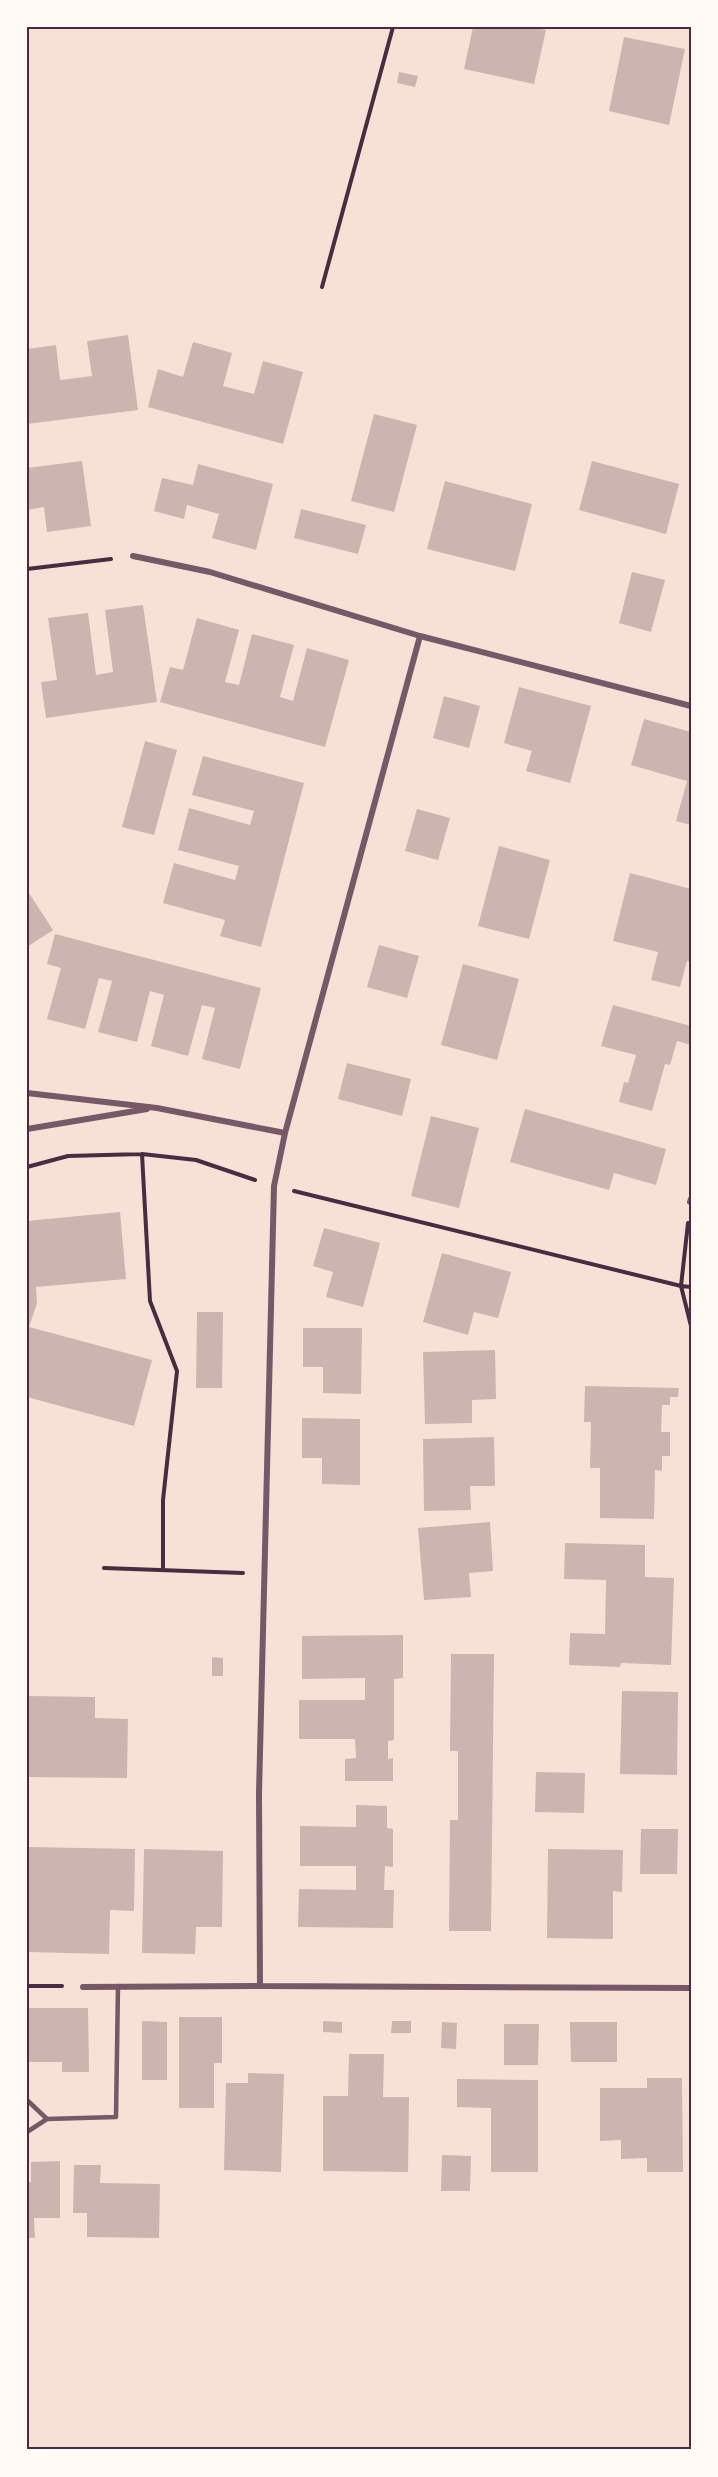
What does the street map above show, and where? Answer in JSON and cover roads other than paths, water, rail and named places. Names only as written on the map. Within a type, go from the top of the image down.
[{"type":"street","points":[[133,556],[210,572],[420,636],[691,706]]},
{"type":"street","points":[[260,1986],[258,1827],[274,1186],[285,1133],[420,636]]},
{"type":"street","points":[[27,1093],[157,1108],[285,1133]]},
{"type":"street","points":[[27,1129],[157,1108]]},
{"type":"street","points":[[83,1987],[691,1988]]},
{"type":"lane","points":[[27,2132],[47,2119],[116,2117],[118,1986]]},
{"type":"lane","points":[[27,2100],[47,2119]]}]
